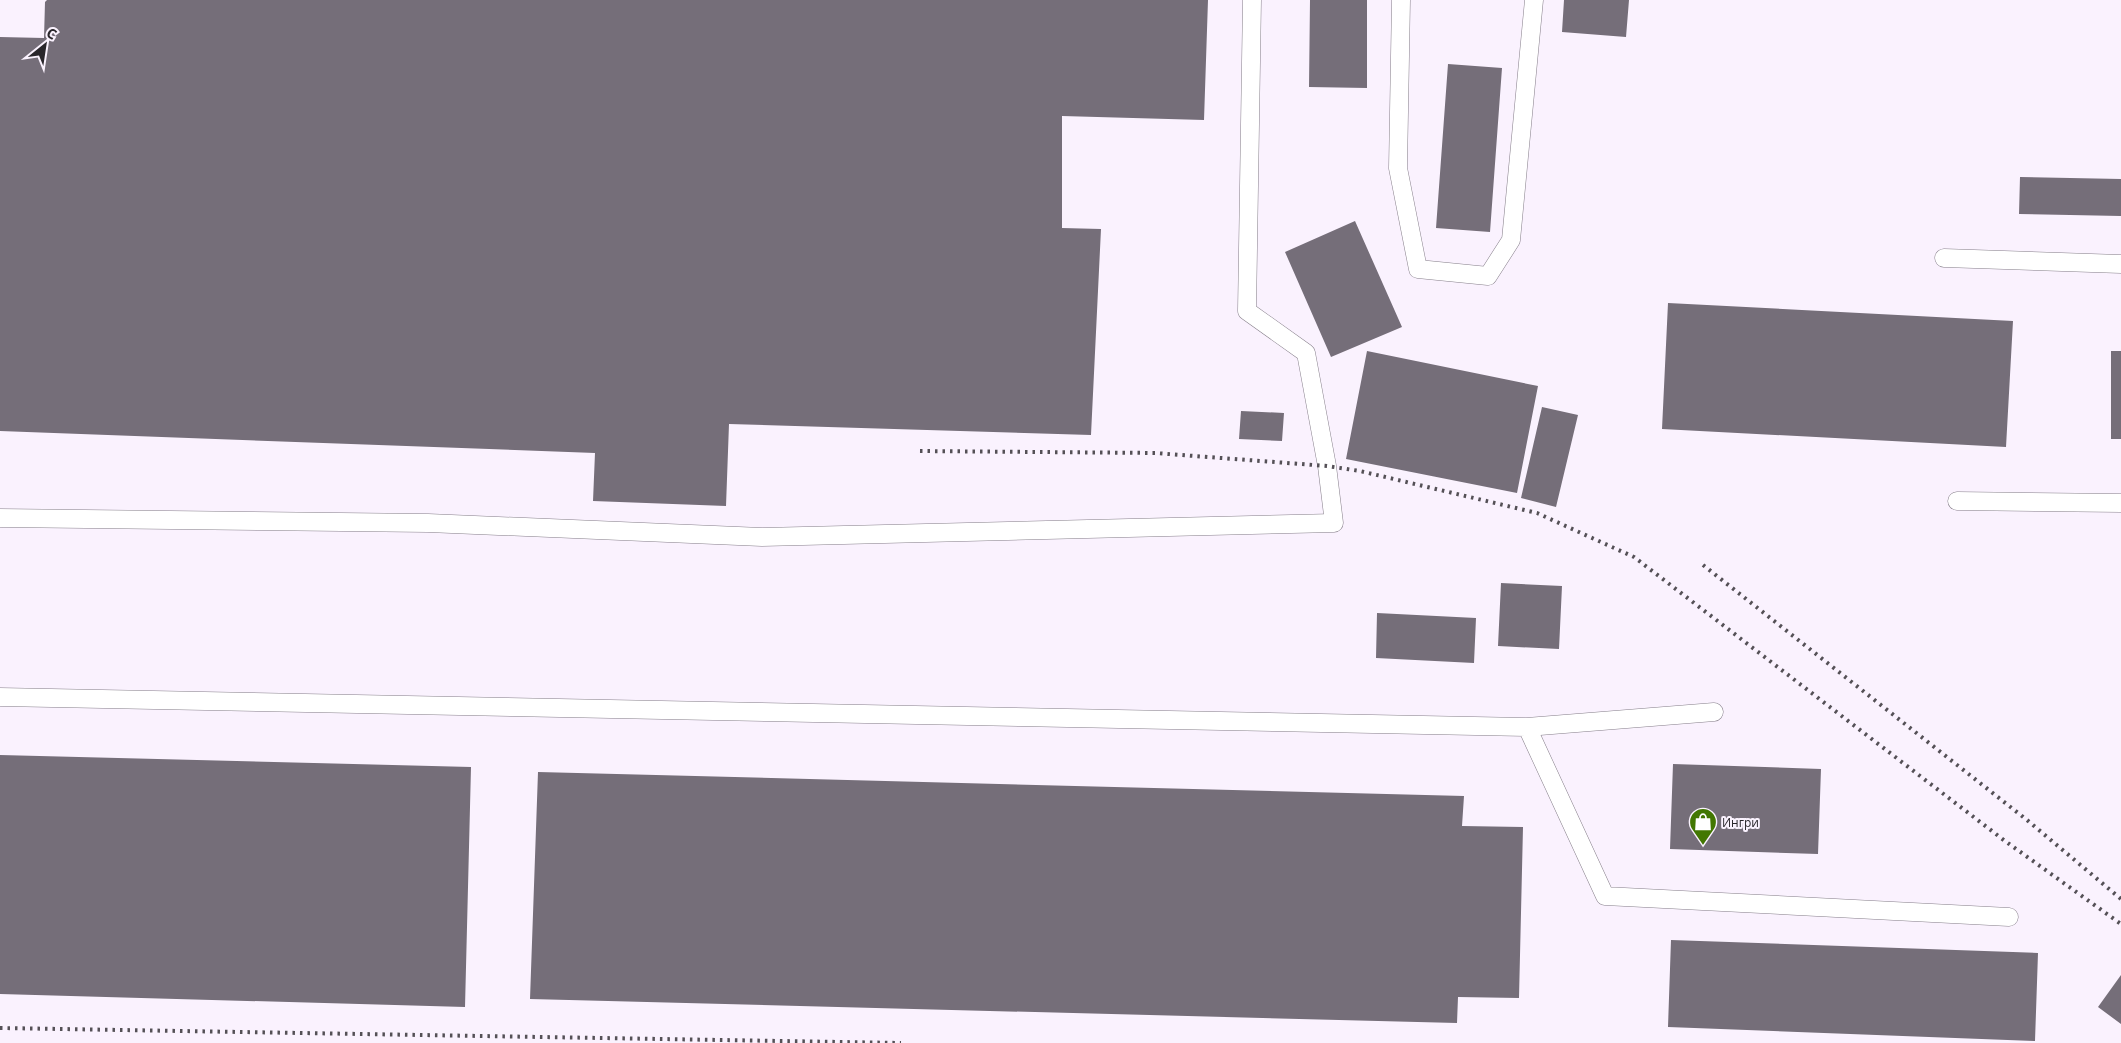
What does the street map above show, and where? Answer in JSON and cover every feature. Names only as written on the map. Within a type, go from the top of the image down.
[{"type":"lane","points":[[0,518],[428,523],[762,537],[1334,523],[1327,466],[1306,353],[1247,311],[1252,0]]},
{"type":"lane","points":[[1401,0],[1398,168],[1418,269],[1488,276],[1511,240],[1534,0]]},
{"type":"lane","points":[[1944,258],[2121,264]]},
{"type":"lane","points":[[1957,501],[2121,503]]},
{"type":"lane","points":[[0,697],[1527,727],[1714,712]]},
{"type":"lane","points":[[1527,727],[1605,896],[2009,917]]},
{"type":"building","points":[[47,0],[1208,0],[1204,120],[1062,116],[1062,228],[1101,229],[1091,435],[729,424],[726,506],[593,501],[595,453],[0,431],[0,37],[44,38],[45,2]]},
{"type":"building","points":[[1310,0],[1367,0],[1367,88],[1309,87]]},
{"type":"building","points":[[1564,0],[1629,0],[1626,37],[1562,32]]},
{"type":"building","points":[[1448,64],[1502,68],[1490,232],[1436,228]]},
{"type":"building","points":[[2020,177],[2121,179],[2121,216],[2019,214]]},
{"type":"building","points":[[1355,221],[1402,327],[1331,357],[1285,252]]},
{"type":"building","points":[[1668,303],[2013,321],[2006,447],[1662,429]]},
{"type":"building","points":[[1367,351],[1538,386],[1517,493],[1346,459]]},
{"type":"building","points":[[2111,351],[2121,351],[2121,439],[2111,439]]},
{"type":"building","points":[[1542,407],[1578,415],[1556,507],[1521,498]]},
{"type":"building","points":[[1241,411],[1284,413],[1282,441],[1239,439]]},
{"type":"building","points":[[1501,583],[1562,586],[1559,649],[1498,646]]},
{"type":"building","points":[[1377,613],[1476,618],[1474,663],[1376,658]]},
{"type":"building","points":[[0,755],[471,767],[465,1007],[0,994]]},
{"type":"building","points":[[1673,764],[1821,769],[1818,854],[1670,849]]},
{"type":"building","points":[[538,772],[1464,796],[1462,826],[1523,827],[1519,998],[1458,997],[1457,1023],[530,999]]},
{"type":"building","points":[[1671,940],[2038,953],[2035,1041],[1668,1027]]},
{"type":"building","points":[[2121,975],[2121,1024],[2098,1007]]},
{"type":"railway","points":[[920,451],[1155,453],[1327,466],[1360,471],[1537,513],[1634,557],[2005,841],[2121,924]]},
{"type":"railway","points":[[1703,565],[2027,820],[2121,899]]},
{"type":"railway","points":[[0,1028],[901,1043]]},
{"type":"place","name":"Ингри","points":[[1703,846]]}]
